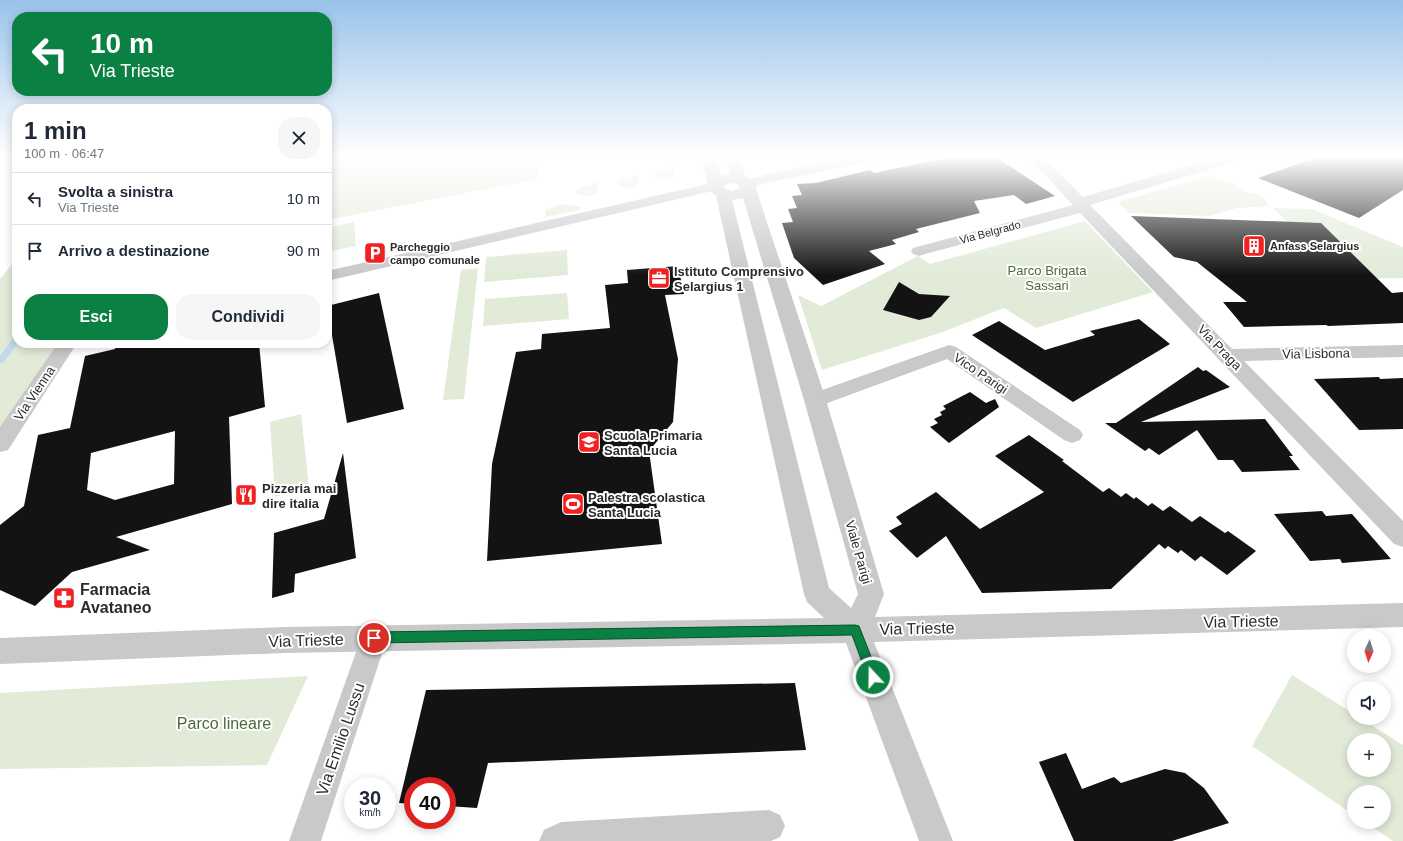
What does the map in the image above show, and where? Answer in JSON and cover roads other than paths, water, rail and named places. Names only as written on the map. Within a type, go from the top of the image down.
[{"type":"street","points":[[332,275],[681,196]]},
{"type":"street","points":[[720,196],[817,594],[855,630],[936,841]]},
{"type":"street","name":"Viale Parigi","points":[[749,196],[815,400],[871,594],[855,630]]},
{"type":"street","name":"Via Praga","points":[[1074,196],[1403,537]]},
{"type":"street","name":"Via Belgrado","points":[[919,251],[1110,196]]},
{"type":"street","name":"Via Vienna","points":[[0,444],[65,348]]},
{"type":"street","name":"Via Lisbona","points":[[1228,355],[1403,351]]},
{"type":"street","name":"Vico Parigi","points":[[815,400],[949,352],[1072,435]]},
{"type":"street","name":"Via Trieste","points":[[0,651],[374,638],[855,630],[1291,620],[1403,614]]},
{"type":"street","name":"Via Emilio Lussu","points":[[305,841],[374,638]]},
{"type":"street","points":[[555,841],[561,838],[769,826]]},
{"type":"waterway","points":[[0,361],[12,345]]},
{"type":"place","name":"Anfass Selargius","points":[[1254,246]]},
{"type":"place","name":"Parcheggio campo comunale","points":[[375,253]]},
{"type":"place","name":"Istituto Comprensivo Selargius 1","points":[[659,278]]},
{"type":"place","name":"Scuola Primaria Santa Lucia","points":[[589,442]]},
{"type":"place","name":"Pizzeria mai dire italia","points":[[246,495]]},
{"type":"place","name":"Palestra scolastica Santa Lucia","points":[[573,504]]},
{"type":"place","name":"Farmacia Avataneo","points":[[64,598]]},
{"type":"park label","name":"Parco Brigata Sassari","points":[[1047,278]]},
{"type":"park label","name":"Parco lineare","points":[[224,723]]}]
